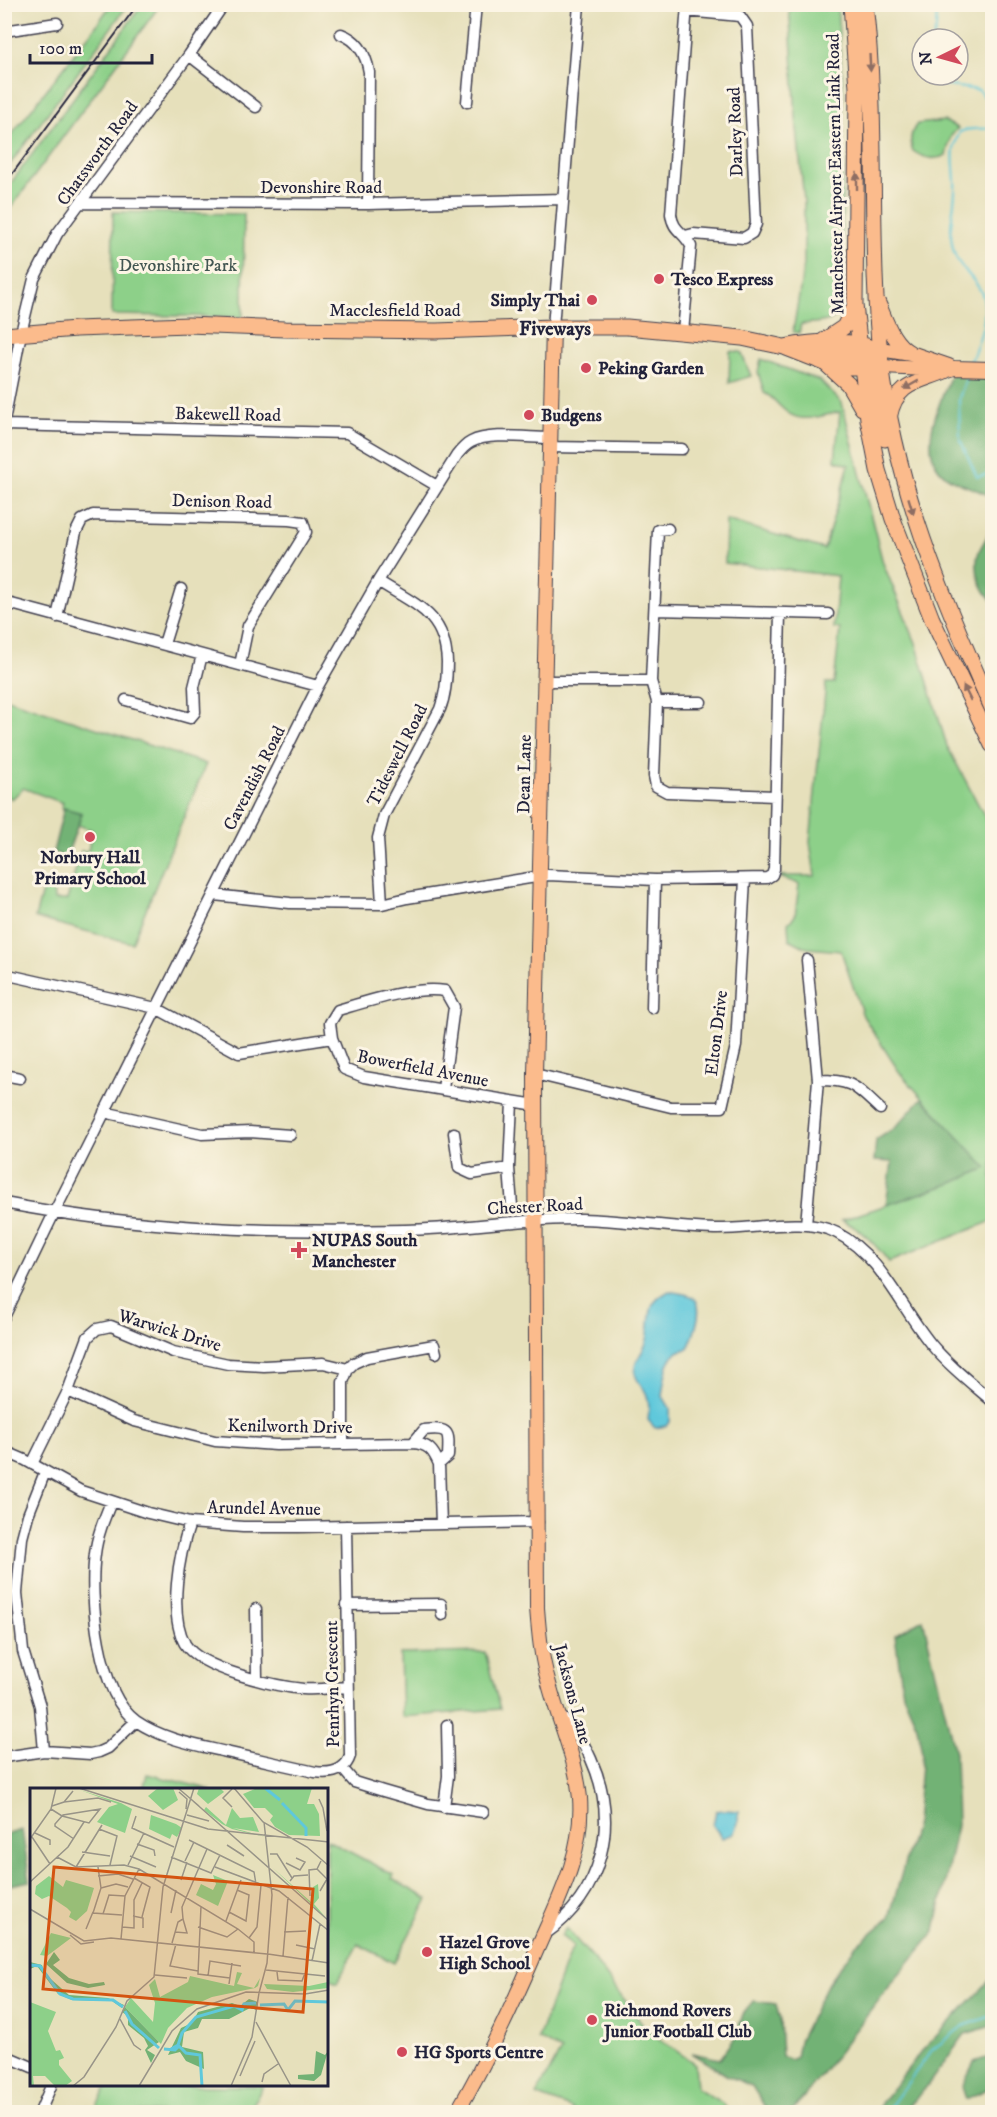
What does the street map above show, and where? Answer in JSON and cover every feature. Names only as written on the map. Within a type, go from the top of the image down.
[{"type":"highway","name":"Manchester Airport Eastern Link Road","points":[[851,4],[857,88],[855,305],[890,416],[900,466],[930,563],[993,708]]},
{"type":"highway","name":"Manchester Airport Eastern Link Road","points":[[865,4],[871,86],[876,297],[870,357]]},
{"type":"highway","points":[[873,168],[865,256],[870,357],[868,419],[878,470],[902,543],[932,618],[993,746]]},
{"type":"highway","points":[[820,343],[844,327],[855,305]]},
{"type":"highway","name":"Macclesfield Road","points":[[4,335],[188,325],[436,331],[636,327],[742,338],[789,347],[825,363],[870,357]]},
{"type":"highway","name":"Macclesfield Road","points":[[789,347],[820,343],[870,357]]},
{"type":"highway","points":[[789,347],[870,357]]},
{"type":"highway","points":[[870,357],[876,400],[894,480],[902,543]]},
{"type":"highway","points":[[825,363],[848,384],[868,419]]},
{"type":"main road","points":[[876,297],[889,329],[900,345],[916,355]]},
{"type":"main road","name":"Dean Lane","points":[[535,1221],[535,1074],[553,327]]},
{"type":"main road","name":"Macclesfield Road","points":[[870,357],[916,355],[954,368]]},
{"type":"main road","name":"Macclesfield Road","points":[[870,357],[954,368]]},
{"type":"main road","points":[[890,416],[897,397],[906,387],[954,368],[987,369]]},
{"type":"main road","name":"Jacksons Lane","points":[[457,2112],[517,1995],[567,1880],[576,1852],[580,1824],[580,1800],[576,1773],[547,1679],[540,1646],[537,1608],[535,1221]]},
{"type":"street","name":"Chatsworth Road","points":[[4,423],[34,279],[57,234],[224,4]]},
{"type":"street","points":[[466,102],[476,4]]},
{"type":"street","points":[[553,327],[579,4]]},
{"type":"street","points":[[683,332],[691,246],[685,236],[672,224],[671,214],[686,8]]},
{"type":"street","name":"Darley Road","points":[[685,236],[693,234],[744,238],[752,233],[756,224],[747,26],[740,16],[686,8]]},
{"type":"street","points":[[4,31],[44,28],[57,23]]},
{"type":"street","points":[[341,34],[351,37],[357,44],[367,62],[369,72],[368,204]]},
{"type":"street","points":[[189,55],[256,107]]},
{"type":"street","name":"Devonshire Road","points":[[80,203],[368,204],[563,199]]},
{"type":"street","name":"Bakewell Road","points":[[4,423],[346,433],[437,486]]},
{"type":"street","name":"Cavendish Road","points":[[4,1317],[104,1112],[318,686],[378,581],[457,455],[474,440],[491,437],[549,443],[682,449]]},
{"type":"street","name":"Denison Road","points":[[57,616],[76,532],[82,520],[93,515],[303,522],[306,532],[248,627],[240,665]]},
{"type":"street","points":[[668,530],[658,530],[651,681],[657,702],[654,776],[656,786],[667,792],[775,796]]},
{"type":"street","name":"Tideswell Road","points":[[378,581],[432,618],[443,636],[447,666],[445,696],[440,709],[384,815],[378,838],[382,904]]},
{"type":"street","points":[[164,644],[181,589]]},
{"type":"street","points":[[4,602],[318,686]]},
{"type":"street","points":[[655,610],[828,614]]},
{"type":"street","points":[[214,895],[290,903],[382,904],[539,876],[655,880],[767,878],[774,870],[780,613]]},
{"type":"street","points":[[126,700],[190,718],[195,712],[194,687],[202,655]]},
{"type":"street","points":[[544,681],[651,681]]},
{"type":"street","points":[[657,702],[701,702]]},
{"type":"street","name":"Elton Drive","points":[[535,1074],[671,1107],[722,1107],[736,1046],[745,879]]},
{"type":"street","points":[[652,1008],[655,880]]},
{"type":"street","points":[[806,1225],[818,1080],[807,960]]},
{"type":"street","points":[[4,974],[156,1008],[239,1053],[332,1038],[330,1023],[338,1010],[430,988],[445,991],[454,1007],[443,1089]]},
{"type":"street","name":"Bowerfield Avenue","points":[[332,1038],[344,1069],[364,1077],[536,1105]]},
{"type":"street","points":[[4,1075],[20,1078]]},
{"type":"street","points":[[818,1080],[848,1082],[880,1109]]},
{"type":"street","points":[[512,1102],[508,1168],[512,1206]]},
{"type":"street","points":[[104,1112],[202,1134],[250,1132],[290,1135]]},
{"type":"street","points":[[454,1133],[459,1168],[472,1174],[508,1168]]},
{"type":"street","name":"Chester Road","points":[[4,1203],[54,1213],[180,1227],[284,1231],[407,1230],[581,1219],[717,1229],[806,1225],[823,1227],[838,1233],[866,1255],[895,1291],[940,1355],[993,1401]]},
{"type":"street","name":"Warwick Drive","points":[[32,1464],[68,1391],[88,1337],[97,1329],[111,1326],[173,1352],[228,1365],[323,1363],[348,1369]]},
{"type":"street","points":[[343,1443],[342,1396],[343,1382],[348,1369],[354,1363],[367,1357],[434,1345]]},
{"type":"street","name":"Kenilworth Drive","points":[[68,1391],[134,1421],[215,1441],[276,1445],[413,1443],[424,1430],[442,1429],[447,1431],[449,1436],[448,1456],[439,1464],[441,1524]]},
{"type":"street","points":[[413,1443],[424,1444],[434,1452],[439,1464]]},
{"type":"street","name":"Arundel Avenue","points":[[4,1451],[81,1491],[111,1502],[190,1523],[243,1527],[538,1522]]},
{"type":"street","points":[[44,1751],[40,1706],[23,1651],[17,1593],[22,1538],[28,1515],[45,1472]]},
{"type":"street","points":[[4,1757],[44,1751],[90,1754],[99,1752],[108,1748],[136,1721],[126,1711],[108,1676],[93,1606],[95,1554],[99,1533],[111,1502]]},
{"type":"street","points":[[190,1523],[183,1544],[177,1611],[185,1644],[194,1654],[214,1666],[282,1686],[303,1689],[348,1687]]},
{"type":"street","name":"Penrhyn Crescent","points":[[136,1721],[173,1738],[315,1772],[326,1773],[342,1768],[350,1756],[346,1526]]},
{"type":"street","points":[[346,1605],[441,1604],[441,1615]]},
{"type":"street","points":[[256,1609],[257,1679]]},
{"type":"street","points":[[543,1935],[562,1922],[576,1907],[591,1880],[604,1842],[606,1825],[601,1784],[594,1765],[573,1726],[558,1715]]},
{"type":"street","points":[[444,1807],[448,1776],[447,1725]]},
{"type":"street","points":[[342,1768],[354,1782],[428,1804],[483,1812]]},
{"type":"street","points":[[4,2055],[30,2066]]},
{"type":"street","points":[[40,2112],[50,2087]]},
{"type":"green space","points":[[111,4],[128,5],[5,171],[5,143]]},
{"type":"green space","points":[[142,5],[160,5],[5,216],[5,191]]},
{"type":"green space","points":[[789,5],[837,5],[843,90],[842,305],[836,316],[831,319],[801,324],[799,333],[793,332],[804,264],[804,201]]},
{"type":"green space","points":[[944,121],[958,128],[951,136],[946,155],[929,158],[913,151],[911,137],[917,124]]},
{"type":"green space","name":"Devonshire Park","points":[[113,212],[244,214],[243,317],[112,315]]},
{"type":"green space","points":[[730,351],[741,352],[751,376],[729,383]]},
{"type":"green space","points":[[761,359],[820,381],[842,403],[883,563],[916,643],[947,746],[992,830],[992,1221],[889,1262],[868,1238],[842,1220],[952,1183],[986,1168],[900,1073],[863,1016],[841,951],[807,948],[789,939],[788,923],[795,916],[799,884],[777,876],[815,876],[810,842],[826,683],[834,683],[840,629],[834,628],[838,576],[725,563],[726,520],[824,549],[849,465],[835,460],[840,412],[809,418],[789,414],[764,393],[758,372]]},
{"type":"green space","points":[[992,369],[992,505],[988,495],[958,483],[938,468],[932,456],[931,442],[937,411],[953,370]]},
{"type":"green space","points":[[992,525],[992,601],[981,584],[977,571],[977,558]]},
{"type":"green space","name":"Norbury Hall Primary School","points":[[4,698],[206,764],[132,943],[35,918],[44,884],[53,887],[54,900],[67,900],[81,851],[88,851],[92,830],[78,825],[82,813],[61,808],[63,803],[23,788],[12,799],[5,794]]},
{"type":"green space","points":[[64,808],[82,813],[66,858],[53,852]]},
{"type":"green space","points":[[922,1098],[987,1168],[952,1183],[886,1205],[892,1162],[874,1161],[876,1140],[895,1128]]},
{"type":"green space","points":[[923,1619],[955,1753],[957,1825],[935,1931],[792,2112],[768,2112],[752,2086],[728,2076],[691,2053],[720,2059],[735,2038],[743,2014],[754,2001],[776,2004],[780,2020],[782,2056],[790,2060],[796,2057],[799,2041],[828,1983],[855,1947],[889,1918],[916,1823],[922,1753],[917,1726],[903,1694],[895,1635]]},
{"type":"green space","points":[[485,1652],[500,1709],[402,1717],[400,1654]]},
{"type":"green space","points":[[147,1774],[204,1788],[144,1788]]},
{"type":"green space","points":[[22,1830],[30,1881],[5,1886],[5,1835]]},
{"type":"green space","points":[[328,1841],[394,1875],[392,1879],[428,1899],[394,1963],[358,1944],[337,1983],[328,1978]]},
{"type":"green space","name":"Richmond Rovers Junior Football Club","points":[[566,1928],[596,1962],[648,2031],[695,2064],[697,2088],[724,2104],[729,2112],[572,2112],[573,2109],[536,2095],[561,2051],[538,2039],[574,1946],[561,1936]]},
{"type":"green space","points":[[992,1978],[992,2026],[965,2034],[924,2090],[901,2112],[874,2112],[921,2052]]},
{"type":"green space","points":[[992,2056],[992,2087],[966,2099],[962,2087],[974,2062]]},
{"type":"green space","points":[[106,2087],[262,2087],[249,2112],[94,2112]]},
{"type":"water","points":[[669,1291],[693,1297],[697,1301],[698,1314],[688,1349],[675,1354],[666,1373],[662,1395],[670,1408],[670,1422],[666,1426],[655,1428],[648,1420],[647,1396],[637,1379],[635,1369],[645,1347],[653,1304]]},
{"type":"water","points":[[716,1811],[738,1811],[738,1823],[733,1834],[722,1838],[713,1825]]},
{"type":"waterway","points":[[936,27],[937,4]]},
{"type":"waterway","points":[[957,87],[979,90],[989,103],[992,122]]},
{"type":"waterway","points":[[970,364],[981,333],[985,309],[979,288],[958,261],[952,245],[951,226],[955,190],[954,151],[960,132],[992,128],[992,125]]},
{"type":"waterway","points":[[968,373],[959,398],[960,439],[977,477],[992,473]]},
{"type":"waterway","points":[[886,2112],[932,2050],[963,2026],[992,2016]]},
{"type":"railway","points":[[4,185],[138,4]]},
{"type":"place","name":"Tesco Express","points":[[659,279]]},
{"type":"place","name":"Simply Thai","points":[[592,300]]},
{"type":"place","name":"Peking Garden","points":[[586,368]]},
{"type":"place","name":"Budgens","points":[[529,415]]},
{"type":"place","name":"Norbury Hall Primary School","points":[[90,837]]},
{"type":"place","name":"NUPAS South Manchester","points":[[299,1250]]},
{"type":"place","name":"Hazel Grove High School","points":[[427,1952]]},
{"type":"place","name":"Richmond Rovers Junior Football Club","points":[[592,2020]]},
{"type":"place","name":"HG Sports Centre","points":[[402,2052]]},
{"type":"district","name":"Fiveways","points":[[555,328]]}]
